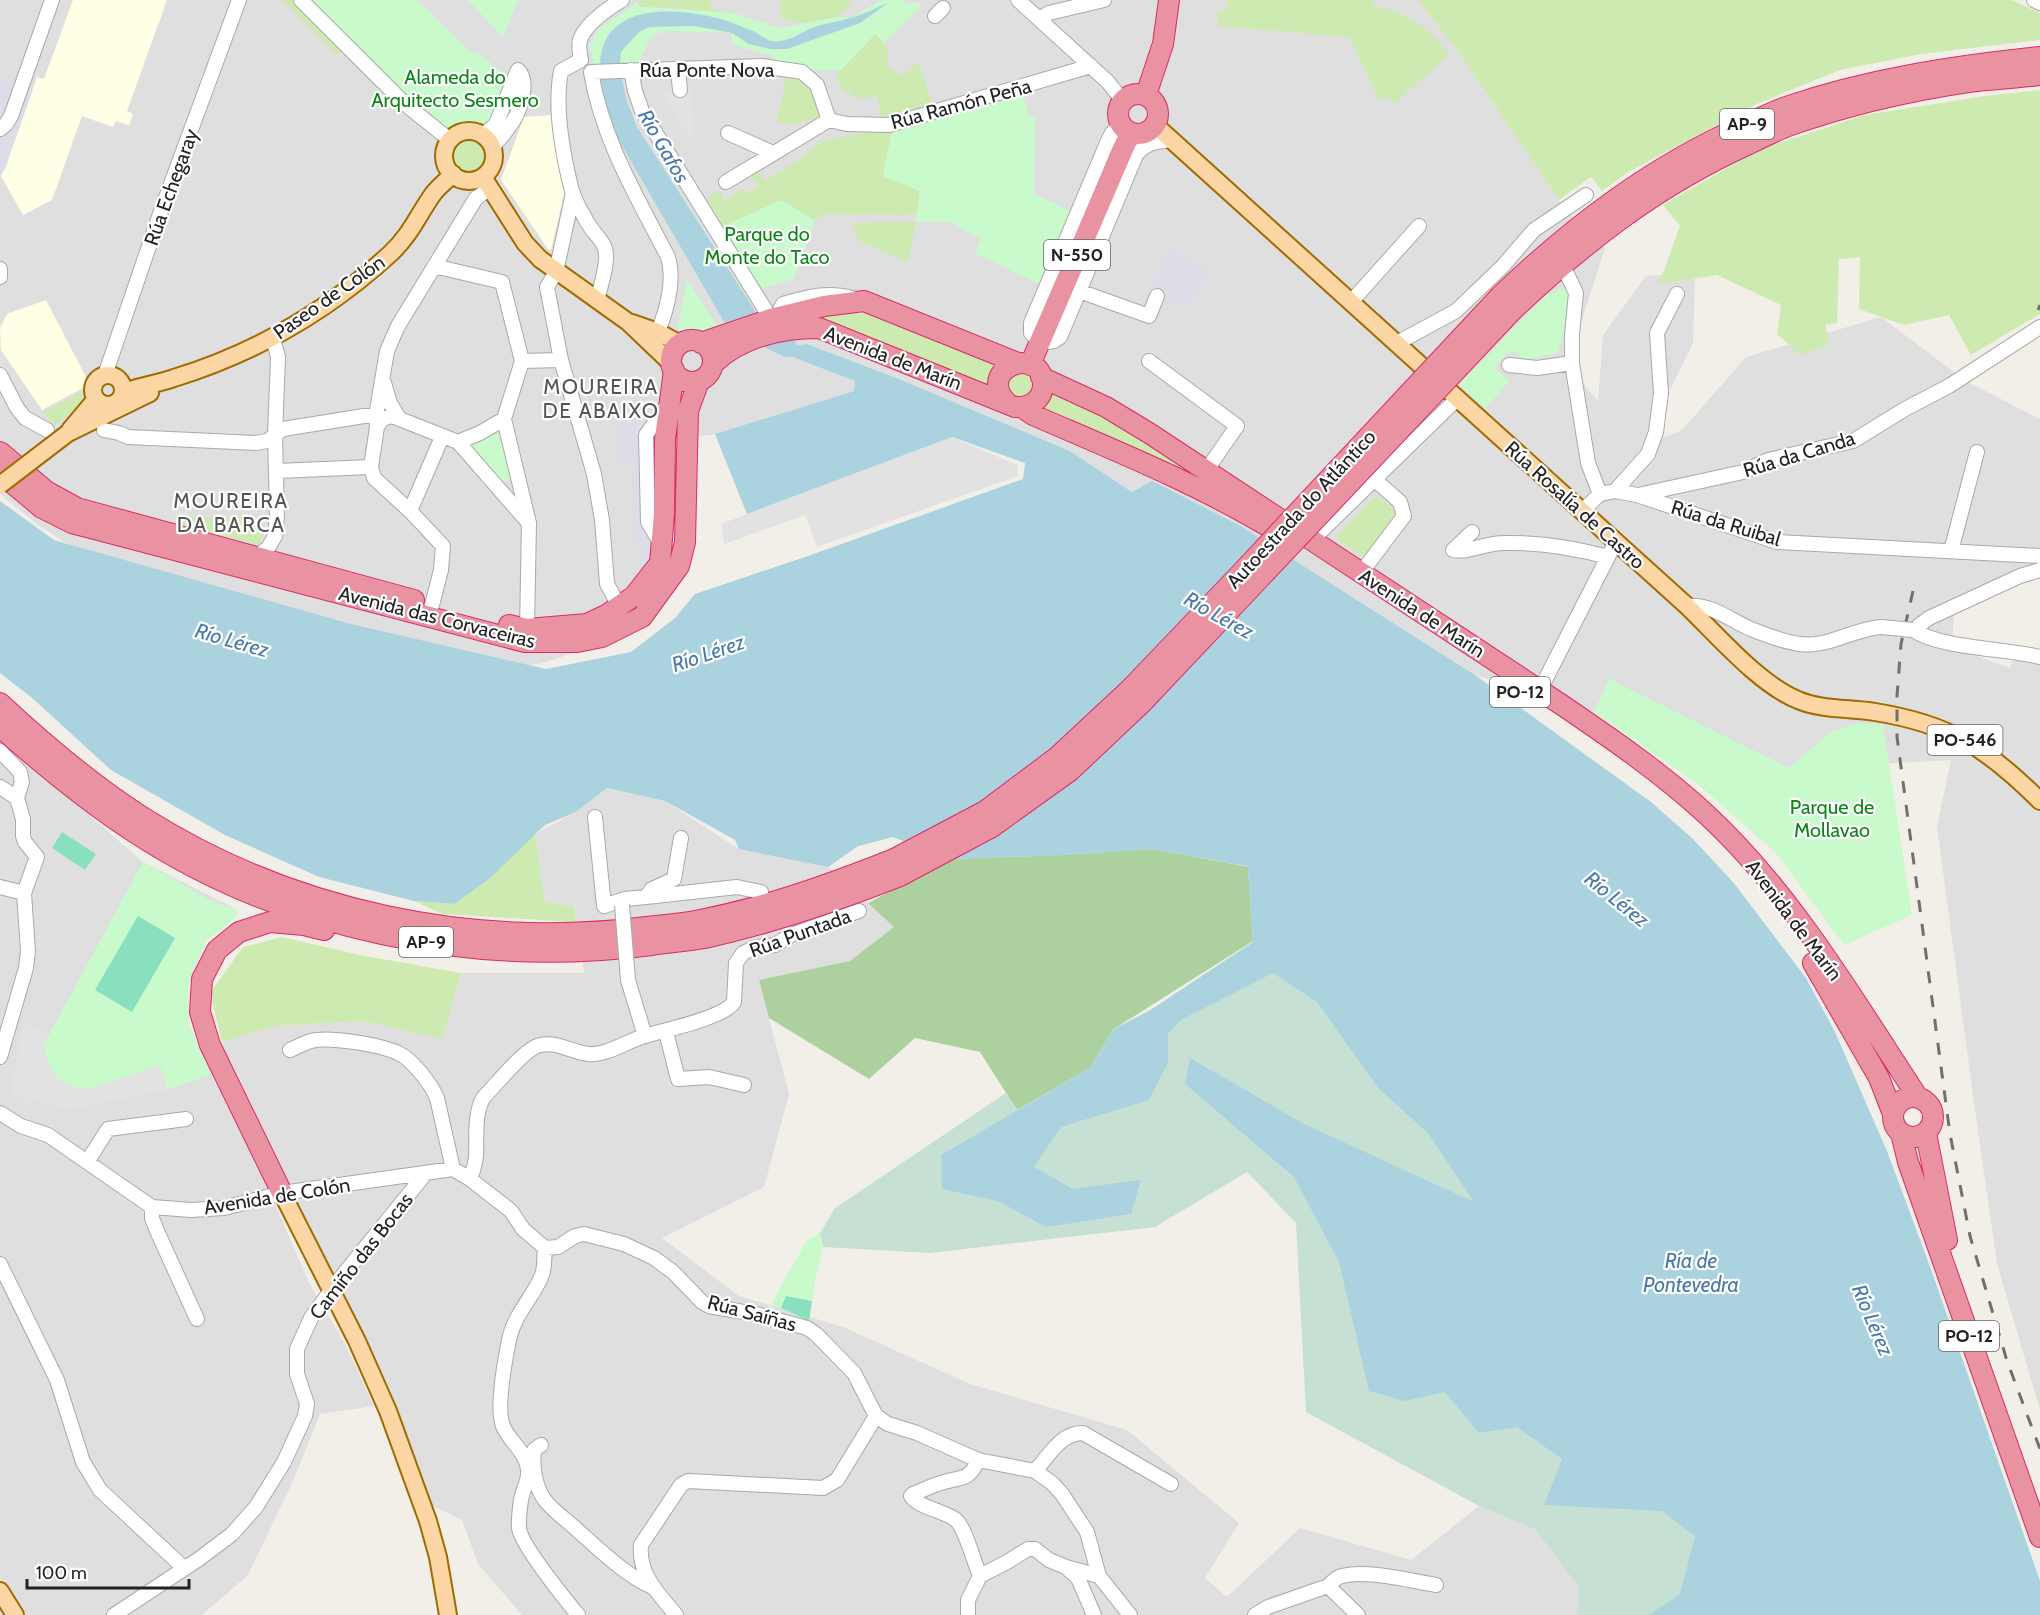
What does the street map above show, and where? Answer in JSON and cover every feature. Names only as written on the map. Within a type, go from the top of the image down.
[{"type":"highway","points":[[1146,95],[1163,44],[1168,0]]},
{"type":"highway","name":"Autoestrada do Atlántico","points":[[0,727],[52,773],[91,803],[136,834],[185,862],[251,893],[298,910],[349,926],[419,942],[491,950],[608,950],[703,938],[785,917],[851,896],[985,811],[1058,757],[1130,689],[1507,303],[1544,254],[1602,208],[1668,164],[1706,143],[1785,108],[1882,81],[1965,65],[2040,57]]},
{"type":"highway","name":"Autoestrada do Atlántico","points":[[1507,303],[1558,267],[1610,225],[1675,182],[1714,160],[1788,126],[1830,112],[1886,98],[1967,82],[2040,75]]},
{"type":"highway","points":[[1134,94],[1146,95],[1155,103],[1158,114],[1155,125],[1147,133],[1141,134],[1125,128],[1118,112],[1123,100],[1134,94]]},
{"type":"highway","name":"N-550","points":[[1030,368],[1119,176],[1125,128]]},
{"type":"highway","name":"Avenida de Marín","points":[[701,343],[744,336],[772,323],[824,306],[864,301],[1030,368],[1107,407],[1540,690],[1664,778],[1707,815],[1784,900],[1842,982],[1917,1096]]},
{"type":"highway","name":"Avenida de Marín","points":[[772,323],[793,328],[819,328],[1015,406],[1213,496],[1271,528],[1589,738],[1658,789],[1699,824],[1733,859],[1791,928],[1832,993],[1879,1078],[1893,1114]]},
{"type":"highway","name":"Avenida de Marín","points":[[713,364],[744,336]]},
{"type":"highway","points":[[690,340],[701,343],[710,352],[713,364],[708,374],[699,381],[682,379],[673,367],[673,353],[680,344],[690,340]]},
{"type":"highway","name":"Avenida das Corvaceiras","points":[[0,452],[46,491],[77,508],[527,629],[587,624],[634,596],[660,563],[664,514],[665,439],[673,367]]},
{"type":"highway","points":[[1006,368],[1030,368],[1043,384],[1040,397],[1029,406],[1015,406],[999,393],[999,379],[1006,368]]},
{"type":"highway","name":"Avenida das Corvaceiras","points":[[0,473],[42,508],[72,523],[525,642],[577,642],[602,637],[642,617],[679,566],[685,542],[688,411],[699,381]]},
{"type":"highway","name":"Autoestrada do Atlántico","points":[[0,703],[63,760],[101,789],[146,819],[194,846],[258,877],[304,894],[352,909],[422,924],[492,932],[556,934],[607,932],[698,921],[781,901],[897,868]]},
{"type":"highway","name":"AP-9","points":[[282,1193],[210,1045],[200,1012],[201,979],[217,950],[239,932],[270,922],[304,925],[403,948],[455,955],[491,950]]},
{"type":"highway","points":[[1910,1096],[1917,1096],[1928,1102],[1933,1121],[1926,1133],[1914,1137],[1901,1133],[1894,1125],[1893,1114],[1899,1102],[1910,1096]]},
{"type":"highway","name":"PO-12","points":[[1901,1133],[1908,1162],[2040,1537]]},
{"type":"highway","name":"PO-12","points":[[1926,1133],[1942,1222],[1951,1256],[2040,1500]]},
{"type":"main road","name":"Rúa Rosalía de Castro","points":[[1155,125],[1582,511],[1612,550],[1687,606],[1756,672],[1780,691],[1799,701],[1816,705],[1907,717],[1940,728],[1969,742],[2006,769],[2040,801]]},
{"type":"main road","points":[[486,183],[493,164],[488,141],[472,131],[465,131],[454,136],[447,146],[445,158],[453,174],[458,178],[486,183],[525,243],[556,272],[628,322],[673,367]]},
{"type":"main road","name":"Paseo de Colón","points":[[123,389],[130,390],[173,379],[273,338],[330,302],[391,253],[411,232],[435,191],[453,174]]},
{"type":"main road","points":[[628,322],[658,332],[680,344]]},
{"type":"main road","points":[[105,375],[117,378],[123,389],[118,400],[113,404],[107,404],[96,399],[94,389],[97,380],[105,375]]},
{"type":"main road","name":"Paseo de Colón","points":[[68,432],[166,385],[173,379]]},
{"type":"main road","points":[[0,484],[68,432],[96,399]]},
{"type":"main road","points":[[282,1193],[374,1378],[414,1476],[438,1557],[448,1615]]},
{"type":"main road","points":[[0,1593],[15,1615]]},
{"type":"street","points":[[0,129],[10,116],[52,0]]},
{"type":"street","name":"Rúa Echegaray","points":[[105,375],[161,211],[239,0]]},
{"type":"street","points":[[301,0],[405,104],[450,140]]},
{"type":"street","points":[[622,0],[589,26],[580,40],[581,60],[595,72],[602,118],[613,150],[672,269],[667,301],[658,332]]},
{"type":"street","points":[[1018,0],[1108,82],[1123,100]]},
{"type":"street","points":[[1039,19],[1049,13],[1104,0]]},
{"type":"street","points":[[2034,0],[2040,3]]},
{"type":"street","points":[[581,60],[561,71],[560,105],[564,153],[573,193],[591,230],[604,243],[606,256],[597,301]]},
{"type":"street","name":"Rúa Ponte Nova","points":[[595,72],[762,66],[802,72],[817,85],[829,120]]},
{"type":"street","name":"Rúa Ramón Peña","points":[[829,120],[847,124],[889,125],[1091,66]]},
{"type":"street","points":[[678,69],[680,90]]},
{"type":"street","points":[[628,70],[642,111],[772,323]]},
{"type":"street","points":[[726,182],[829,120]]},
{"type":"street","name":"N-550","points":[[1040,343],[1031,333],[1031,323],[1107,143],[1112,133],[1125,128]]},
{"type":"street","points":[[728,133],[773,153]]},
{"type":"street","points":[[1040,343],[1060,337],[1079,291],[1119,176],[1143,146],[1153,142],[1171,140]]},
{"type":"street","points":[[432,605],[441,570],[443,546],[374,478],[371,467],[387,351],[398,326],[486,183]]},
{"type":"street","points":[[573,193],[556,272],[547,287],[561,360],[594,474],[602,520],[607,584],[619,606]]},
{"type":"street","points":[[1397,343],[1456,311],[1503,266],[1534,230],[1586,195]]},
{"type":"street","points":[[1351,302],[1419,226]]},
{"type":"street","points":[[434,267],[502,282],[522,361],[504,419],[529,523],[527,629]]},
{"type":"street","points":[[0,269],[0,278]]},
{"type":"street","points":[[1567,274],[1576,293],[1572,363],[1588,463],[1599,491]]},
{"type":"street","points":[[1079,291],[1149,316],[1157,296]]},
{"type":"street","points":[[1615,491],[1648,454],[1656,432],[1661,393],[1657,333],[1677,294]]},
{"type":"street","name":"Rúa da Canda","points":[[1637,495],[1743,472],[1768,460],[1853,441],[1905,409],[1949,386],[2040,327]]},
{"type":"street","points":[[257,556],[268,548],[275,536],[278,357],[273,338]]},
{"type":"street","points":[[522,361],[561,360]]},
{"type":"street","points":[[1149,361],[1237,426],[1206,471]]},
{"type":"street","points":[[1509,365],[1537,368],[1572,363]]},
{"type":"street","points":[[0,375],[17,408],[25,418],[48,430]]},
{"type":"street","points":[[383,381],[390,403],[399,418]]},
{"type":"street","points":[[1312,540],[1458,398]]},
{"type":"street","points":[[1582,511],[1599,491],[1586,398]]},
{"type":"street","points":[[104,430],[128,437],[256,443],[267,441],[283,429],[364,416],[377,421],[392,416],[458,442],[529,523]]},
{"type":"street","points":[[458,442],[504,419]]},
{"type":"street","points":[[410,511],[442,437]]},
{"type":"street","points":[[1952,551],[1977,452]]},
{"type":"street","points":[[277,471],[371,467]]},
{"type":"street","points":[[1361,573],[1404,516],[1400,502],[1374,479]]},
{"type":"street","points":[[498,489],[507,491],[519,482]]},
{"type":"street","name":"Rúa da Ruibal","points":[[1599,491],[1637,495],[1777,542],[2040,556]]},
{"type":"street","points":[[1472,532],[1453,550],[1460,551],[1499,543],[1586,551],[1612,550],[1540,690]]},
{"type":"street","points":[[1913,630],[1929,618],[2020,576],[2040,570]]},
{"type":"street","points":[[1687,606],[1703,605],[1752,629],[1798,644],[1821,643],[1867,628],[1881,627],[1913,630],[1923,636],[1944,642],[2016,651],[2040,657]]},
{"type":"street","points":[[0,751],[21,772],[22,782],[17,798],[23,819],[23,836],[37,857],[24,893],[28,951],[26,968],[0,1057]]},
{"type":"street","points":[[0,787],[17,798]]},
{"type":"street","points":[[595,817],[604,906],[646,897],[737,887],[762,892]]},
{"type":"street","points":[[646,897],[652,889],[674,879],[681,838]]},
{"type":"street","points":[[0,887],[24,893]]},
{"type":"street","points":[[623,902],[628,980],[645,1036]]},
{"type":"street","name":"Rúa Puntada","points":[[470,1179],[476,1158],[478,1107],[483,1098],[528,1051],[539,1045],[552,1045],[590,1054],[599,1053],[722,1011],[732,1005],[735,996],[736,963],[743,953],[754,948],[775,945],[791,935],[859,911]]},
{"type":"street","points":[[666,1032],[678,1078],[709,1077],[744,1084]]},
{"type":"street","points":[[290,1050],[311,1041],[327,1039],[380,1047],[399,1053],[432,1087],[437,1098],[453,1169],[470,1179],[511,1211],[524,1229],[545,1248],[543,1274],[514,1322],[509,1340],[500,1417],[513,1443],[524,1454],[528,1466],[528,1475],[521,1500],[519,1528],[522,1538],[578,1615]]},
{"type":"street","points":[[0,1113],[21,1126],[48,1135],[152,1207],[152,1218],[157,1231],[197,1319]]},
{"type":"street","points":[[87,1162],[108,1129],[186,1119]]},
{"type":"street","name":"Avenida de Colón","points":[[152,1207],[191,1210],[224,1208],[282,1193],[453,1169]]},
{"type":"street","name":"Camiño das Bocas","points":[[114,1615],[232,1534],[256,1507],[284,1462],[305,1416],[307,1404],[297,1374],[297,1349],[311,1318],[330,1291],[426,1173]]},
{"type":"street","name":"Rúa Saíñas","points":[[545,1248],[558,1247],[575,1236],[584,1234],[624,1244],[654,1258],[673,1272],[702,1302],[709,1306],[760,1315],[807,1328],[816,1334],[854,1373],[876,1416]]},
{"type":"street","points":[[0,1264],[57,1380],[83,1462],[100,1490],[184,1568]]},
{"type":"street","points":[[676,1615],[652,1587],[640,1555],[641,1545],[681,1485],[688,1481],[695,1481],[823,1488],[837,1480],[876,1416],[888,1424],[917,1433],[978,1460],[1035,1471],[1052,1483],[1062,1494],[1086,1532],[1099,1576],[1130,1615]]},
{"type":"street","points":[[1035,1471],[1061,1440],[1069,1435],[1083,1433],[1171,1484]]},
{"type":"street","points":[[541,1445],[534,1450],[532,1463],[536,1482],[543,1498],[617,1565],[639,1581],[652,1587]]},
{"type":"street","points":[[978,1460],[970,1474],[963,1478],[934,1485],[911,1496],[916,1502],[957,1521],[980,1576]]},
{"type":"street","points":[[968,1615],[968,1600],[980,1576],[1028,1549],[1035,1549],[1048,1560],[1066,1567],[1099,1576]]},
{"type":"street","points":[[1066,1567],[1078,1578],[1094,1615]]},
{"type":"street","points":[[1255,1615],[1268,1607],[1328,1586],[1338,1577],[1380,1575],[1436,1586]]},
{"type":"street","points":[[1328,1586],[1358,1615]]},
{"type":"shaded area","points":[[0,0],[1418,0],[1455,47],[1559,200],[1588,235],[1605,248],[1581,323],[1572,363],[1578,377],[1598,401],[1603,335],[1646,276],[1695,273],[1693,343],[1642,446],[1682,430],[1746,357],[1881,317],[1966,381],[2040,419],[2040,576],[1955,600],[1952,647],[2010,668],[2017,651],[2040,660],[2040,1410],[1997,1264],[1977,1125],[1937,827],[1951,760],[1768,770],[1611,717],[1475,675],[1239,525],[1152,482],[1132,492],[1070,451],[899,379],[807,344],[855,381],[854,391],[715,434],[657,443],[651,517],[635,584],[579,651],[543,663],[503,669],[436,658],[66,543],[38,525],[0,494]]},
{"type":"shaded area","points":[[73,0],[167,0],[127,111],[133,114],[129,125],[116,121],[113,127],[82,116],[52,200],[23,215],[1,176],[37,77],[44,79]]},
{"type":"shaded area","points":[[0,79],[33,89],[5,169],[0,177]]},
{"type":"shaded area","points":[[691,89],[694,135],[689,136],[661,91]]},
{"type":"shaded area","points":[[552,115],[565,190],[551,250],[548,249],[501,180],[524,117]]},
{"type":"shaded area","points":[[1168,245],[1210,271],[1188,310],[1150,293]]},
{"type":"shaded area","points":[[46,300],[87,379],[85,387],[42,410],[1,350],[0,328],[7,314]]},
{"type":"shaded area","points":[[668,404],[660,563],[640,587],[630,464],[619,465],[616,414],[624,406]]},
{"type":"shaded area","points":[[952,437],[1017,465],[1018,476],[817,547],[805,515],[724,544],[721,524]]},
{"type":"shaded area","points":[[1118,661],[1879,1615],[1577,1615],[1579,1588],[1536,1530],[1479,1506],[1306,1412],[1296,1223],[1247,1172],[1155,1227],[930,1253],[823,1247],[820,1233],[835,1208],[1006,1093],[1018,1110],[1090,1068],[1114,1029],[1156,1007],[1253,942],[1248,867],[1154,849],[950,859],[893,837],[858,846],[828,867],[739,849]]},
{"type":"shaded area","points":[[0,737],[143,862],[238,910],[205,942],[188,983],[189,1025],[211,1074],[262,1174],[309,1283],[345,1344],[374,1406],[320,1414],[293,1481],[248,1575],[202,1615],[0,1615]]},
{"type":"shaded area","points":[[607,788],[665,801],[739,849],[828,867],[895,927],[850,961],[759,980],[789,1094],[764,1187],[662,1238],[739,1296],[843,1327],[970,1384],[1127,1430],[1239,1523],[1205,1578],[1227,1597],[1300,1528],[1411,1560],[1479,1506],[1536,1530],[1579,1588],[1577,1615],[522,1615],[478,1564],[462,1520],[421,1500],[374,1378],[210,1045],[275,1026],[363,1021],[441,1038],[461,973],[584,973],[574,906],[545,902],[535,834],[576,812]]},
{"type":"shaded area","points":[[23,1021],[49,1035],[44,1044],[46,1059],[53,1074],[66,1084],[86,1090],[160,1065],[168,1090],[65,1110],[32,1098],[29,1105],[11,1090]]},
{"type":"green space","points":[[282,0],[291,0],[342,51],[338,55]]},
{"type":"green space","name":"Alameda do Arquitecto Sesmero","points":[[311,0],[417,0],[471,53],[478,52],[514,84],[499,124],[443,130]]},
{"type":"green space","points":[[468,0],[518,0],[503,37]]},
{"type":"green space","points":[[710,0],[710,4],[720,14],[672,7],[639,7],[638,2]]},
{"type":"green space","points":[[779,0],[845,0],[853,3],[837,17],[805,23],[782,19]]},
{"type":"green space","points":[[881,0],[906,0],[904,2],[906,4],[914,2],[922,5],[884,43],[875,34],[841,70],[789,70],[772,67],[774,56],[733,45],[731,33],[666,31],[652,35],[639,62],[594,65],[589,46],[599,29],[638,2],[639,7],[729,12],[781,28],[837,17],[851,18]]},
{"type":"green space","points":[[1227,0],[1373,0],[1372,4],[1375,6],[1395,11],[1418,24],[1432,34],[1449,54],[1394,104],[1389,96],[1379,100],[1349,37],[1219,26],[1217,11],[1227,10]]},
{"type":"green space","points":[[1418,0],[2012,0],[2040,13],[2040,40],[1921,54],[1840,70],[1759,103],[1630,171],[1602,191],[1591,177],[1559,200],[1455,47]]},
{"type":"green space","points":[[875,34],[888,48],[888,66],[902,76],[919,62],[932,104],[881,118],[878,97],[855,98],[849,92],[845,93],[835,76]]},
{"type":"green space","points":[[787,73],[802,78],[808,83],[816,95],[823,117],[787,125],[777,120]]},
{"type":"green space","points":[[2040,90],[2040,314],[1971,355],[1949,315],[1904,325],[1859,309],[1860,257],[1839,259],[1837,323],[1825,325],[1829,344],[1800,355],[1777,334],[1781,305],[1717,275],[1659,284],[1680,226],[1663,205],[1760,149],[1865,115],[1984,96]]},
{"type":"green space","points":[[1023,96],[1029,115],[1035,118],[1034,194],[1070,211],[1041,285],[975,253],[981,239],[950,222],[916,222],[920,191],[883,176],[892,130]]},
{"type":"green space","points":[[878,130],[892,130],[920,191],[917,214],[825,214],[815,220],[781,200],[722,227],[707,199],[719,190],[724,201],[743,188],[746,194],[759,186],[747,173],[757,168],[765,181],[803,157],[822,141]]},
{"type":"green space","points":[[469,141],[480,146],[485,157],[480,168],[469,173],[458,168],[453,157],[458,146]]},
{"type":"green space","name":"Parque do Monte do Taco","points":[[781,200],[815,220],[794,279],[753,291],[715,230]]},
{"type":"green space","points":[[916,222],[908,262],[859,241],[852,223]]},
{"type":"green space","points":[[687,279],[718,327],[688,335],[677,334]]},
{"type":"green space","points":[[1568,286],[1572,301],[1558,353],[1526,360],[1516,351],[1508,353],[1494,368],[1509,381],[1485,409],[1459,385],[1546,295]]},
{"type":"green space","points":[[828,313],[869,314],[1000,364],[989,389],[798,322]]},
{"type":"green space","points":[[1020,373],[1025,374],[1031,380],[1031,390],[1025,396],[1020,397],[1015,396],[1009,390],[1008,385],[1009,380],[1015,374]]},
{"type":"green space","points":[[1051,388],[1134,433],[1264,515],[1036,412]]},
{"type":"green space","points":[[83,391],[84,396],[75,409],[55,425],[42,413]]},
{"type":"green space","points":[[498,432],[510,476],[506,482],[499,481],[467,441]]},
{"type":"green space","points":[[1375,496],[1393,507],[1396,514],[1366,559],[1335,538]]},
{"type":"green space","points":[[180,516],[263,520],[260,545],[179,524]]},
{"type":"green space","name":"Parque de Mollavao","points":[[1609,679],[1789,768],[1831,732],[1858,723],[1883,725],[1912,915],[1844,945],[1776,853],[1699,785],[1594,712]]},
{"type":"green space","points":[[62,832],[96,854],[85,870],[52,848]]},
{"type":"green space","points":[[535,834],[545,902],[574,906],[576,922],[442,914],[414,901],[454,904]]},
{"type":"green space","points":[[1154,849],[1248,866],[1253,941],[1114,1029],[1090,1068],[1017,1110],[980,1052],[915,1038],[869,1079],[769,1018],[759,980],[850,961],[894,927],[868,903],[950,859]]},
{"type":"green space","points":[[143,862],[211,901],[238,910],[236,918],[205,942],[188,983],[189,1025],[211,1074],[168,1090],[160,1065],[86,1090],[66,1084],[53,1074],[46,1059],[44,1044]]},
{"type":"green space","points":[[138,916],[175,938],[132,1012],[95,990]]},
{"type":"green space","points":[[282,937],[360,955],[461,973],[442,1039],[363,1021],[275,1026],[222,1042],[210,993],[243,947]]},
{"type":"green space","points":[[820,1233],[823,1247],[809,1321],[771,1304],[807,1240]]},
{"type":"green space","points":[[786,1296],[812,1301],[809,1321],[781,1308]]},
{"type":"water","name":"Río Gafos","points":[[888,3],[860,23],[787,49],[770,49],[749,44],[732,33],[694,26],[650,27],[639,32],[621,52],[620,64],[626,99],[637,127],[757,314],[726,325],[615,134],[603,92],[600,70],[602,50],[609,34],[620,23],[635,16],[686,12],[722,19],[769,40],[783,41],[814,27],[860,15]]},
{"type":"water","name":"Ría de Pontevedra","points":[[807,344],[899,379],[1070,451],[1132,492],[1152,481],[1239,525],[1475,675],[1651,802],[1693,839],[1733,882],[1806,978],[1835,1032],[1887,1151],[1932,1272],[2040,1581],[2040,1615],[1649,1615],[1680,1594],[1695,1536],[1662,1511],[1544,1505],[1562,1459],[1517,1427],[1479,1433],[1445,1392],[1405,1401],[1369,1391],[1339,1262],[1294,1177],[1185,1084],[1190,1058],[1304,1124],[1474,1202],[1428,1133],[1379,1089],[1317,1002],[1273,973],[1181,1020],[1168,1034],[1168,1063],[1149,1100],[1061,1127],[1034,1167],[1073,1189],[1141,1180],[1131,1214],[1046,1227],[998,1201],[942,1189],[941,1155],[1090,1068],[1114,1029],[1149,1011],[1253,942],[1248,866],[1154,849],[950,859],[893,837],[858,846],[828,867],[739,849],[735,840],[665,801],[607,788],[576,812],[545,825],[489,879],[454,904],[414,901],[319,877],[225,835],[111,770],[31,697],[0,673],[0,501],[54,540],[351,624],[546,669],[631,652],[675,618],[695,594],[1023,479],[1025,463],[952,437],[747,514],[715,434],[854,391],[855,381],[772,349]]},
{"type":"waterway","name":"Río Gafos","points":[[754,331],[787,347]]},
{"type":"railway","points":[[2038,310],[2040,305]]},
{"type":"railway","points":[[1913,591],[1901,644],[1897,737],[1950,1134],[1970,1236],[2007,1361],[2040,1449]]},
{"type":"district","name":"MOUREIRA DE ABAIXO","points":[[601,398]]},
{"type":"district","name":"MOUREIRA DA BARCA","points":[[231,512]]},
{"type":"water label","name":"Río Lérez","points":[[1219,615]]},
{"type":"water label","name":"Río Lérez","points":[[232,640]]},
{"type":"water label","name":"Río Lérez","points":[[708,653]]},
{"type":"water label","name":"Río Lérez","points":[[1617,899]]},
{"type":"water label","name":"Río Lérez","points":[[1873,1320]]}]
